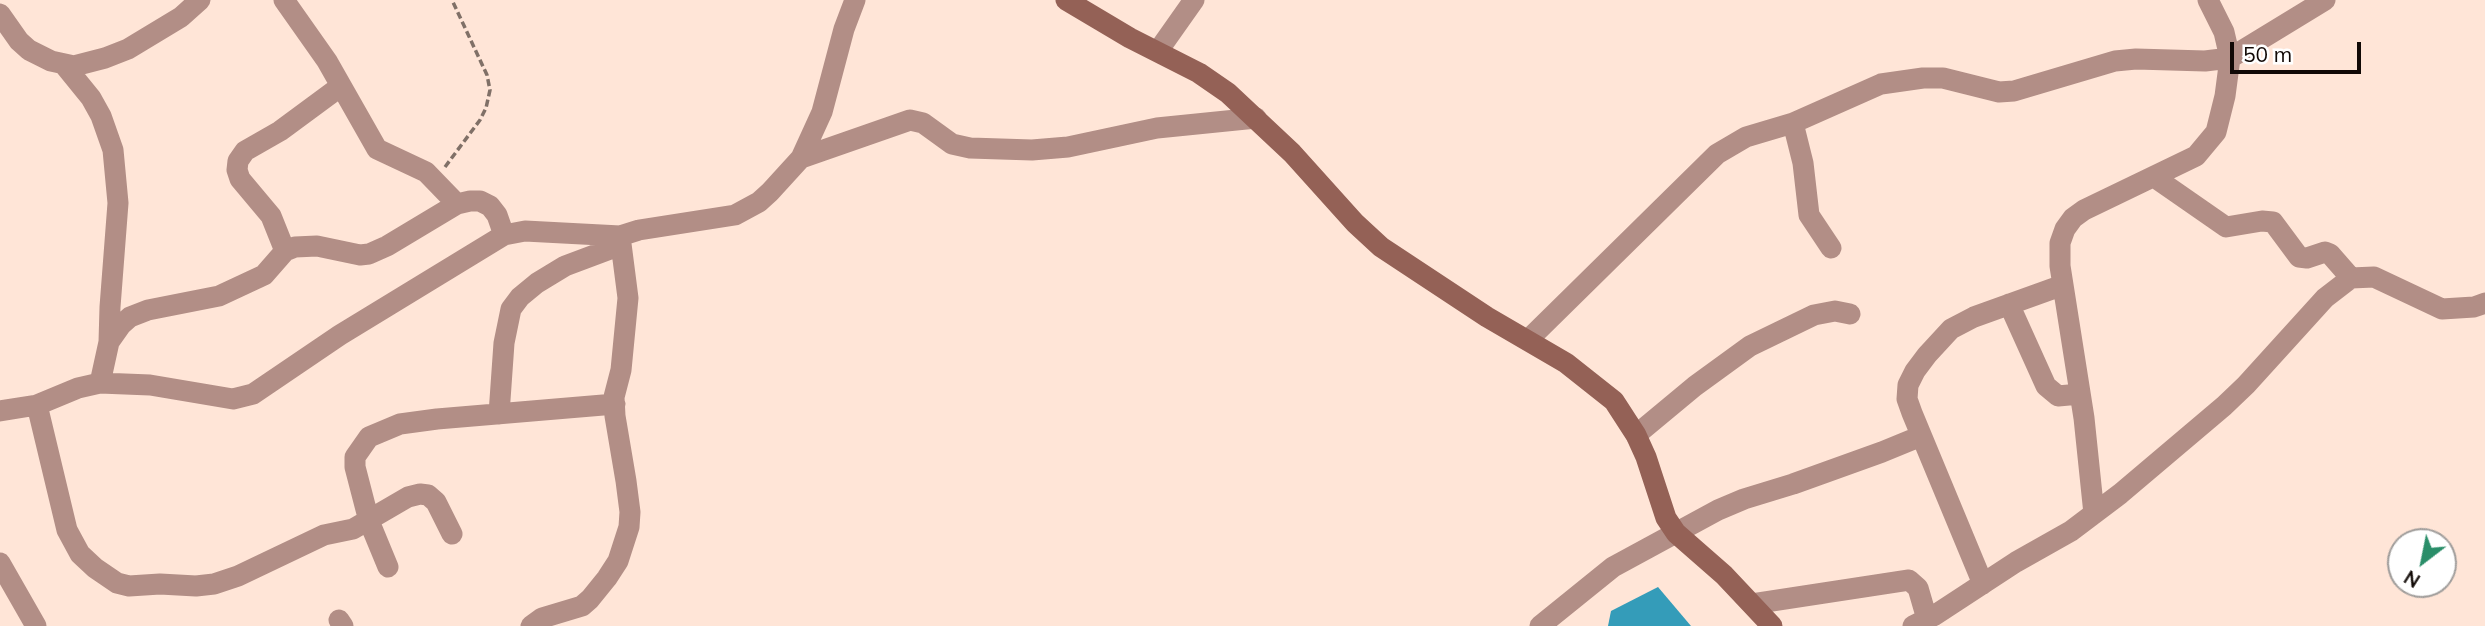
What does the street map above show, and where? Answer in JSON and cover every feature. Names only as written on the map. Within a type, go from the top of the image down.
[{"type":"street","points":[[65,66],[88,64],[128,49],[181,17],[200,0]]},
{"type":"street","points":[[284,0],[307,31],[377,149],[415,165],[435,180],[457,204]]},
{"type":"street","points":[[1066,0],[1218,86],[1256,118],[1381,247],[1487,317],[1566,363],[1614,401],[1636,435],[1666,518],[1676,533],[1724,575],[1772,626]]},
{"type":"street","points":[[1158,51],[1194,0]]},
{"type":"street","points":[[2094,514],[2080,394],[2063,285],[2060,243],[2073,218],[2196,156],[2216,132],[2223,108],[2230,58],[2224,32],[2208,0]]},
{"type":"street","points":[[1528,340],[1717,154],[1746,137],[1793,123],[1881,84],[1943,78],[1999,92],[2014,91],[2115,61],[2205,61],[2230,58],[2325,0]]},
{"type":"street","points":[[499,414],[504,343],[511,309],[520,297],[565,266],[639,230],[735,215],[759,202],[801,158],[822,112],[851,2]]},
{"type":"street","points":[[0,14],[19,41],[29,50],[65,66],[92,98],[102,116],[113,150],[117,203],[109,342],[100,383]]},
{"type":"street","points":[[285,251],[271,216],[240,179],[238,161],[245,151],[280,131],[341,86]]},
{"type":"street","points":[[801,158],[910,120],[923,123],[953,144],[970,148],[1032,150],[1068,146],[1157,128],[1256,118]]},
{"type":"street","points":[[1793,123],[1803,163],[1809,215],[1830,248]]},
{"type":"street","points":[[2154,177],[2226,227],[2262,220],[2273,222],[2298,257],[2307,258],[2325,252],[2330,254],[2351,278]]},
{"type":"street","points":[[109,342],[130,317],[148,310],[219,296],[264,275],[285,251],[295,247],[332,247],[360,255],[369,254],[457,204],[480,201],[490,206],[497,215],[504,235]]},
{"type":"street","points":[[0,411],[37,405],[78,388],[100,383],[150,386],[233,398],[253,394],[340,335],[504,235],[525,231],[621,240]]},
{"type":"street","points":[[531,626],[542,618],[582,606],[607,578],[625,545],[630,512],[614,397],[621,370],[628,299],[621,240]]},
{"type":"street","points":[[1752,604],[1909,580],[1918,588],[1920,623],[2094,514],[2224,406],[2325,298],[2351,278],[2374,277],[2442,309],[2474,307],[2485,303]]},
{"type":"street","points":[[1983,584],[1907,399],[1908,385],[1915,370],[1951,329],[1974,317],[2063,285]]},
{"type":"street","points":[[2009,304],[2046,386],[2058,396],[2080,394]]},
{"type":"street","points":[[1636,435],[1695,386],[1750,346],[1814,314],[1835,311],[1850,314]]},
{"type":"street","points":[[388,567],[369,521],[355,467],[355,457],[369,437],[400,425],[437,419],[615,404]]},
{"type":"street","points":[[37,405],[67,530],[80,554],[117,583],[129,586],[214,584],[238,576],[324,536],[353,529],[408,497],[420,494],[428,495],[436,502],[452,534]]},
{"type":"street","points":[[1540,626],[1613,567],[1744,499],[1793,484],[1921,436]]},
{"type":"street","points":[[0,563],[36,626]]},
{"type":"path","points":[[435,180],[480,120],[490,90],[487,75],[452,0]]},
{"type":"water","points":[[1658,587],[1691,626],[1608,626],[1611,611]]}]
